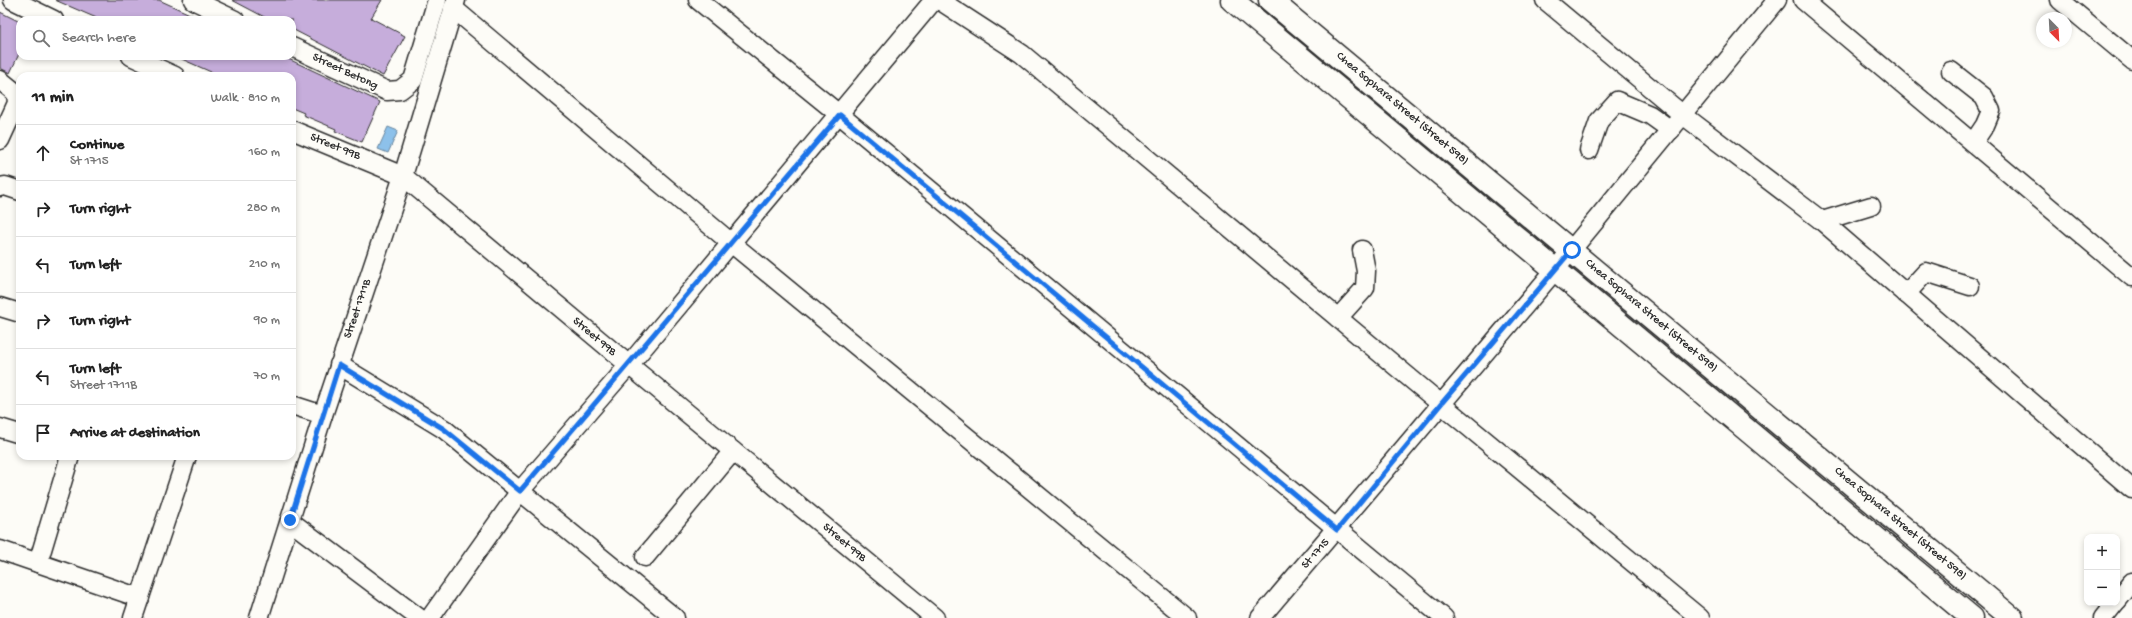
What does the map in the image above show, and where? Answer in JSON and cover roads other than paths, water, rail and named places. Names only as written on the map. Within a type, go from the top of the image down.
[{"type":"main road","points":[[1232,0],[1972,618]]},
{"type":"main road","name":"Chea Sophara Street (Street 598)","points":[[1274,1],[2012,618]]},
{"type":"street","points":[[13,0],[46,16]]},
{"type":"street","points":[[193,0],[227,16]]},
{"type":"street","name":"Street Betong","points":[[296,49],[387,91],[400,90],[413,80],[437,0]]},
{"type":"street","points":[[698,0],[840,115],[1444,618]]},
{"type":"street","points":[[430,618],[520,491],[629,365],[730,242],[840,115],[934,0]]},
{"type":"street","points":[[939,0],[1022,54],[1700,618]]},
{"type":"street","points":[[1544,0],[1683,115],[1822,221],[2132,488]]},
{"type":"street","name":"St 1715","points":[[1260,618],[1337,530],[1441,404],[1572,250],[1778,0]]},
{"type":"street","points":[[1803,0],[2132,277]]},
{"type":"street","points":[[2060,0],[2132,60]]},
{"type":"street","points":[[1258,22],[1274,1]]},
{"type":"street","points":[[454,4],[730,242],[1187,618]]},
{"type":"street","name":"Street 1711B","points":[[259,618],[322,415],[403,176],[454,4]]},
{"type":"street","points":[[140,60],[166,72]]},
{"type":"street","points":[[1951,71],[1984,97],[1991,111],[1985,125],[1973,143]]},
{"type":"street","points":[[0,80],[16,92]]},
{"type":"street","points":[[1590,150],[1599,121],[1617,101],[1650,115],[1671,130]]},
{"type":"street","points":[[0,140],[16,105]]},
{"type":"street","name":"Street 99B","points":[[296,132],[403,176],[935,618]]},
{"type":"street","points":[[0,188],[5,186],[16,190]]},
{"type":"street","points":[[1822,221],[1871,206]]},
{"type":"street","points":[[1338,318],[1365,288],[1366,271],[1362,250]]},
{"type":"street","points":[[1906,294],[1926,272],[1970,286]]},
{"type":"street","points":[[0,307],[16,312]]},
{"type":"street","points":[[339,365],[444,429],[675,618]]},
{"type":"street","points":[[296,406],[322,415]]},
{"type":"street","points":[[0,428],[16,433]]},
{"type":"street","points":[[645,557],[733,451]]},
{"type":"street","points":[[38,563],[69,460]]},
{"type":"street","points":[[133,618],[186,460]]},
{"type":"street","points":[[290,520],[419,618]]},
{"type":"street","points":[[0,550],[140,598]]},
{"type":"street","points":[[2120,597],[2132,582]]},
{"type":"street","points":[[2103,618],[2113,606]]},
{"type":"water","points":[[388,127],[398,131],[388,153],[378,149]]}]
